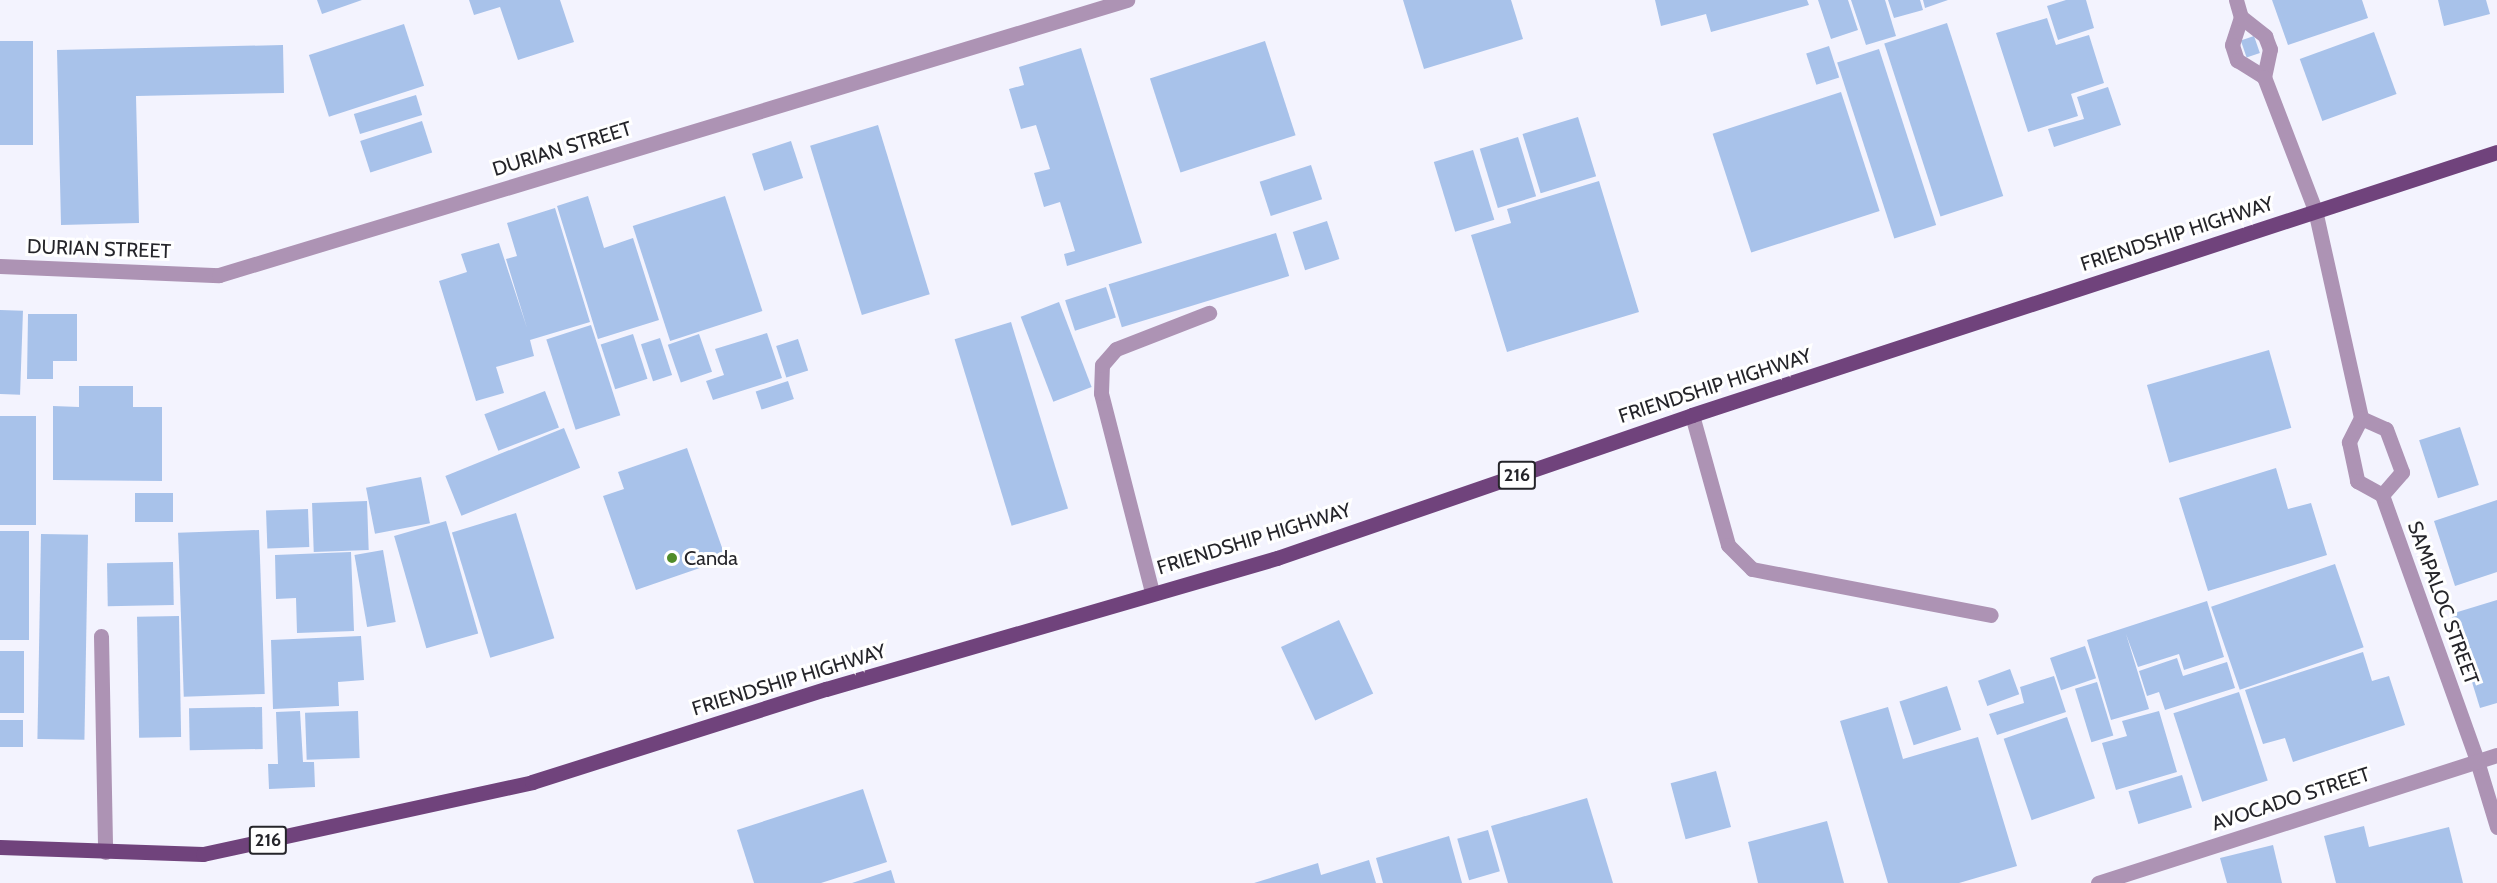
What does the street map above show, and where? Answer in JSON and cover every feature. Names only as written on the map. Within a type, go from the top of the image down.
[{"type":"main road","name":"FRIENDSHIP HIGHWAY","points":[[0,847],[203,854],[532,783],[826,689],[1152,592],[1276,558],[1692,415],[2497,152]]},
{"type":"street","name":"DURIAN STREET","points":[[0,266],[219,275],[1127,0]]},
{"type":"street","points":[[2236,0],[2241,17],[2232,45],[2237,60],[2264,77]]},
{"type":"street","points":[[2241,17],[2265,36],[2270,49],[2264,77],[2314,210],[2361,418],[2349,442],[2357,481],[2382,495],[2402,471],[2386,429],[2361,418]]},
{"type":"street","points":[[1152,592],[1101,393],[1102,365],[1116,349],[1209,313]]},
{"type":"street","points":[[1692,415],[1728,545],[1752,569],[1991,615]]},
{"type":"street","name":"SAMPALOC STREET","points":[[2382,495],[2477,761],[2497,827]]},
{"type":"street","points":[[101,636],[105,852]]},
{"type":"street","name":"AVOCADO STREET","points":[[2098,883],[2497,755]]},
{"type":"building","points":[[317,0],[362,0],[322,14]]},
{"type":"building","points":[[469,0],[560,0],[574,42],[518,60],[500,7],[474,15]]},
{"type":"building","points":[[1403,0],[1511,0],[1523,39],[1424,69]]},
{"type":"building","points":[[1655,0],[1807,0],[1809,5],[1711,32],[1706,14],[1661,26]]},
{"type":"building","points":[[1818,0],[1848,0],[1858,30],[1831,39]]},
{"type":"building","points":[[1851,0],[1885,0],[1896,36],[1866,45]]},
{"type":"building","points":[[1888,0],[1920,0],[1923,10],[1894,18]]},
{"type":"building","points":[[1923,0],[1948,0],[1925,8]]},
{"type":"building","points":[[2066,0],[2086,0],[2094,28],[2058,40],[2047,6]]},
{"type":"building","points":[[2272,0],[2362,0],[2368,18],[2288,45]]},
{"type":"building","points":[[2438,0],[2486,0],[2490,14],[2444,26]]},
{"type":"building","points":[[2047,18],[2056,45],[2089,35],[2104,83],[2071,94],[2078,116],[2028,132],[1996,33]]},
{"type":"building","points":[[1947,23],[2003,196],[1940,216],[1884,43]]},
{"type":"building","points":[[404,24],[424,86],[329,117],[309,55]]},
{"type":"building","points":[[2374,32],[2397,94],[2322,121],[2300,59]]},
{"type":"building","points":[[2254,36],[2260,53],[2247,58],[2241,41]]},
{"type":"building","points":[[0,41],[33,41],[33,145],[0,145]]},
{"type":"building","points":[[1265,41],[1296,135],[1181,173],[1150,78]]},
{"type":"building","points":[[283,45],[284,93],[136,96],[139,223],[61,225],[57,50]]},
{"type":"building","points":[[1829,46],[1839,77],[1816,85],[1806,53]]},
{"type":"building","points":[[1081,48],[1142,243],[1067,266],[1064,254],[1075,251],[1060,202],[1044,207],[1034,173],[1050,169],[1036,125],[1021,129],[1009,89],[1024,85],[1019,67]]},
{"type":"building","points":[[1879,49],[1936,225],[1894,239],[1837,63]]},
{"type":"building","points":[[2108,87],[2121,125],[2054,147],[2048,129],[2084,119],[2077,97]]},
{"type":"building","points":[[1841,92],[1880,211],[1751,253],[1713,134]]},
{"type":"building","points":[[416,95],[422,115],[360,134],[354,114]]},
{"type":"building","points":[[1578,117],[1596,176],[1541,193],[1523,134]]},
{"type":"building","points":[[422,121],[432,152],[370,172],[360,141]]},
{"type":"building","points":[[878,125],[930,294],[862,315],[810,146]]},
{"type":"building","points":[[1518,137],[1536,196],[1498,208],[1480,149]]},
{"type":"building","points":[[791,141],[803,178],[764,191],[752,154]]},
{"type":"building","points":[[1473,150],[1494,220],[1455,232],[1434,162]]},
{"type":"building","points":[[1311,165],[1322,199],[1271,216],[1260,182]]},
{"type":"building","points":[[1599,181],[1639,312],[1507,352],[1471,235],[1511,223],[1507,209]]},
{"type":"building","points":[[588,196],[604,248],[633,238],[659,320],[598,339],[557,206]]},
{"type":"building","points":[[725,196],[762,311],[670,341],[633,226]]},
{"type":"building","points":[[555,208],[590,322],[530,340],[534,356],[496,367],[504,393],[476,401],[439,281],[467,272],[461,254],[499,243],[527,328],[506,259],[517,256],[507,223]]},
{"type":"building","points":[[1327,221],[1339,259],[1305,270],[1293,232]]},
{"type":"building","points":[[1276,233],[1289,276],[1122,327],[1109,284]]},
{"type":"building","points":[[1106,287],[1116,317],[1075,331],[1065,300]]},
{"type":"building","points":[[1059,302],[1092,387],[1053,402],[1021,317]]},
{"type":"building","points":[[0,310],[23,311],[20,395],[0,394]]},
{"type":"building","points":[[28,314],[77,314],[77,361],[53,361],[53,379],[27,379]]},
{"type":"building","points":[[1011,322],[1068,508],[1012,526],[955,339]]},
{"type":"building","points":[[591,325],[620,415],[576,430],[546,340]]},
{"type":"building","points":[[767,333],[782,378],[713,400],[706,381],[724,375],[715,349]]},
{"type":"building","points":[[633,334],[648,379],[615,389],[601,345]]},
{"type":"building","points":[[699,334],[712,372],[681,383],[668,345]]},
{"type":"building","points":[[660,338],[672,375],[653,381],[641,344]]},
{"type":"building","points":[[798,339],[808,370],[786,377],[776,346]]},
{"type":"building","points":[[2269,350],[2291,428],[2169,463],[2147,385]]},
{"type":"building","points":[[788,381],[794,399],[762,410],[756,392]]},
{"type":"building","points":[[79,386],[133,386],[133,407],[162,407],[162,481],[53,480],[53,406],[79,407]]},
{"type":"building","points":[[545,391],[559,427],[498,451],[484,414]]},
{"type":"building","points":[[0,416],[36,416],[36,525],[0,525]]},
{"type":"building","points":[[2460,427],[2479,485],[2438,498],[2419,440]]},
{"type":"building","points":[[564,428],[580,468],[461,516],[445,476]]},
{"type":"building","points":[[687,448],[726,559],[636,590],[603,496],[624,489],[618,472]]},
{"type":"building","points":[[2276,468],[2288,509],[2311,503],[2327,555],[2208,591],[2179,498]]},
{"type":"building","points":[[421,477],[430,523],[375,534],[366,488]]},
{"type":"building","points":[[135,493],[173,493],[173,522],[135,522]]},
{"type":"building","points":[[2497,500],[2497,572],[2455,586],[2434,521]]},
{"type":"building","points":[[367,501],[369,550],[314,552],[312,503]]},
{"type":"building","points":[[308,509],[309,547],[267,548],[266,510]]},
{"type":"building","points":[[516,513],[554,638],[490,658],[452,533]]},
{"type":"building","points":[[446,521],[478,633],[426,648],[394,536]]},
{"type":"building","points":[[259,530],[265,694],[184,697],[178,533]]},
{"type":"building","points":[[0,531],[29,531],[29,640],[0,640]]},
{"type":"building","points":[[41,534],[88,535],[84,740],[37,739]]},
{"type":"building","points":[[383,550],[396,622],[367,627],[354,555]]},
{"type":"building","points":[[351,552],[354,631],[297,633],[296,598],[276,599],[275,555]]},
{"type":"building","points":[[173,562],[174,605],[108,606],[107,563]]},
{"type":"building","points":[[2335,564],[2364,647],[2240,690],[2211,607]]},
{"type":"building","points":[[2497,600],[2497,703],[2480,708],[2451,614]]},
{"type":"building","points":[[2207,601],[2224,657],[2184,670],[2179,654],[2138,667],[2126,634],[2149,709],[2111,720],[2087,640]]},
{"type":"building","points":[[179,616],[181,737],[139,738],[137,617]]},
{"type":"building","points":[[1339,620],[1373,693],[1315,720],[1281,647]]},
{"type":"building","points":[[361,636],[364,680],[338,682],[339,706],[273,709],[271,640]]},
{"type":"building","points":[[2085,646],[2096,678],[2061,690],[2050,658]]},
{"type":"building","points":[[0,651],[24,651],[24,713],[0,713]]},
{"type":"building","points":[[2363,652],[2372,681],[2389,676],[2405,725],[2293,762],[2285,738],[2263,744],[2245,690]]},
{"type":"building","points":[[2177,658],[2183,676],[2227,662],[2235,688],[2165,710],[2159,692],[2147,696],[2139,671]]},
{"type":"building","points":[[2010,669],[2019,694],[1987,706],[1978,681]]},
{"type":"building","points":[[2054,676],[2066,712],[1997,735],[1989,714],[2024,703],[2020,687]]},
{"type":"building","points":[[2097,682],[2113,736],[2091,742],[2075,689]]},
{"type":"building","points":[[1947,686],[1961,730],[1914,745],[1899,701]]},
{"type":"building","points":[[2239,692],[2268,780],[2202,802],[2173,713]]},
{"type":"building","points":[[262,707],[263,749],[190,750],[189,708]]},
{"type":"building","points":[[1888,707],[1903,759],[1978,737],[2017,866],[1959,883],[1888,883],[1840,721]]},
{"type":"building","points":[[300,711],[303,762],[314,762],[315,787],[269,789],[268,764],[278,764],[276,712]]},
{"type":"building","points":[[358,711],[360,758],[307,760],[305,713]]},
{"type":"building","points":[[2159,711],[2177,772],[2116,790],[2102,743],[2127,736],[2122,721]]},
{"type":"building","points":[[2067,717],[2095,798],[2032,820],[2004,739]]},
{"type":"building","points":[[0,720],[23,720],[23,747],[0,747]]},
{"type":"building","points":[[1716,771],[1731,827],[1686,839],[1671,783]]},
{"type":"building","points":[[2182,775],[2192,808],[2138,824],[2128,791]]},
{"type":"building","points":[[863,789],[887,862],[821,883],[754,883],[737,830]]},
{"type":"building","points":[[1587,798],[1613,883],[1508,883],[1491,826]]},
{"type":"building","points":[[1827,821],[1844,883],[1758,883],[1748,842]]},
{"type":"building","points":[[2364,826],[2369,847],[2449,827],[2463,883],[2336,883],[2324,836]]},
{"type":"building","points":[[1488,830],[1500,871],[1469,880],[1457,839]]},
{"type":"building","points":[[1449,836],[1462,883],[1383,883],[1376,858]]},
{"type":"building","points":[[2273,845],[2282,883],[2227,883],[2220,858]]},
{"type":"building","points":[[1369,860],[1376,883],[1254,883],[1318,863],[1321,875]]},
{"type":"building","points":[[891,870],[895,883],[852,883]]},
{"type":"place","name":"Canda","points":[[672,558]]}]
